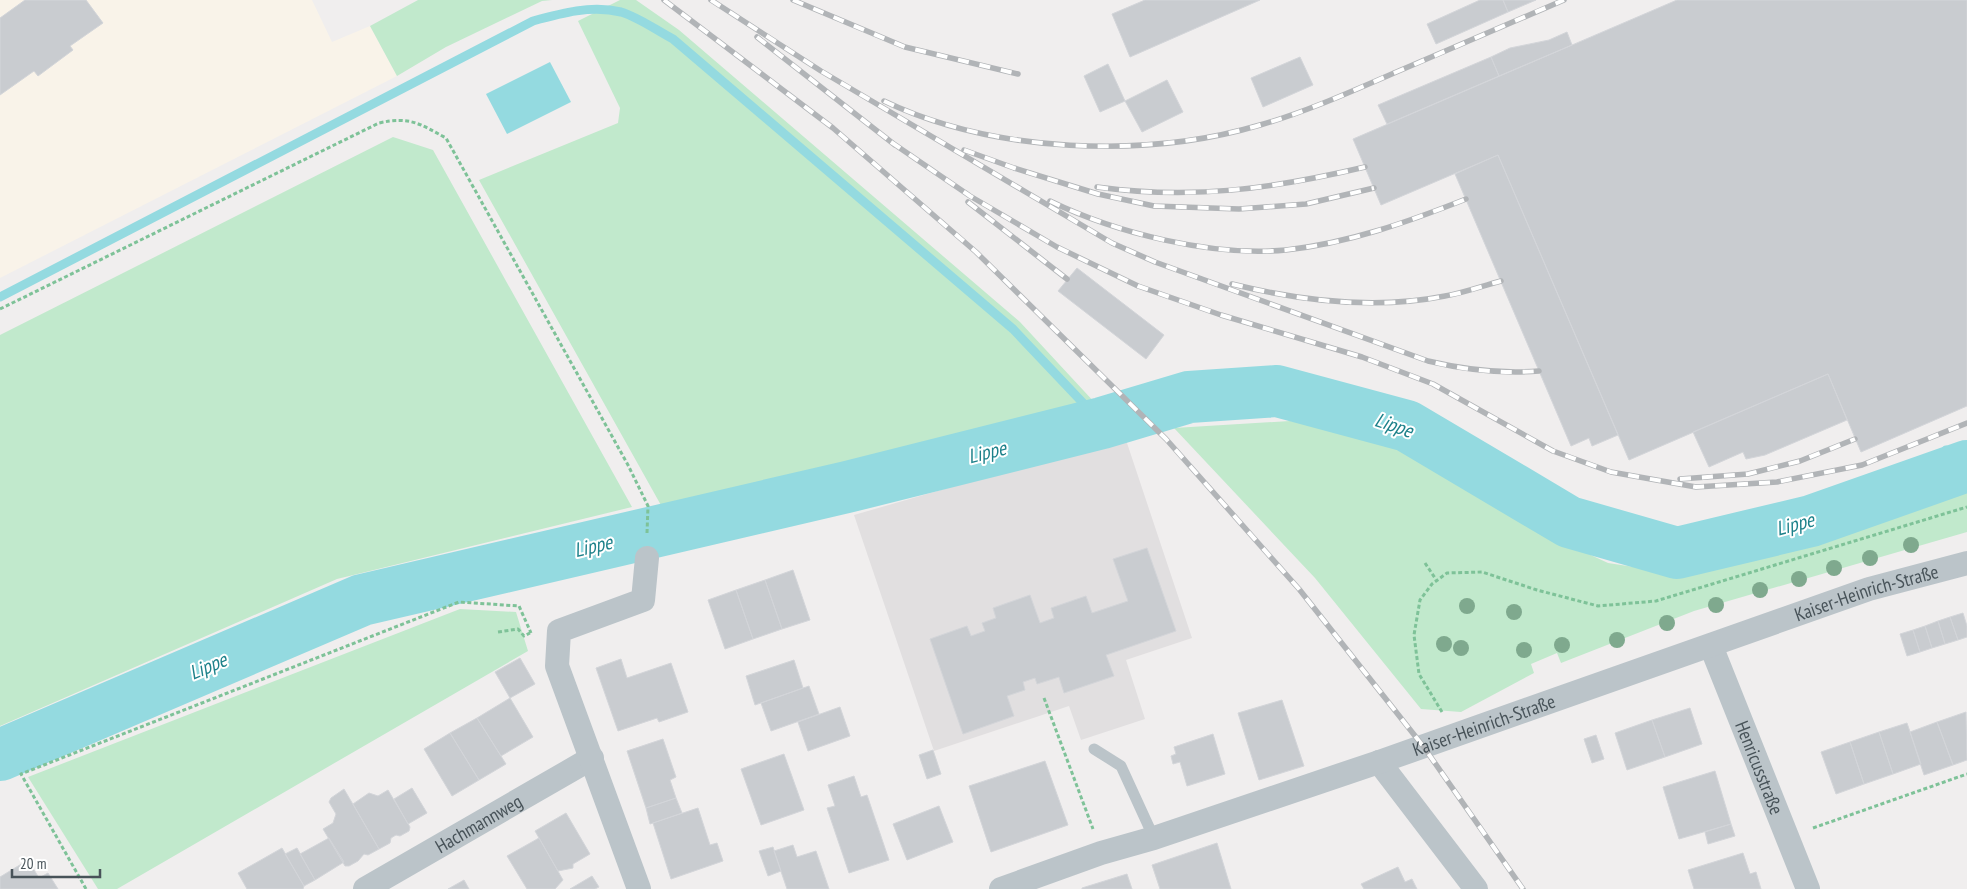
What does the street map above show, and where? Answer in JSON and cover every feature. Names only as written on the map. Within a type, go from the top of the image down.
[{"type":"street","points":[[639,889],[557,666],[559,631],[643,600],[646,558]]},
{"type":"street","name":"Kaiser-Heinrich-Straße","points":[[1001,889],[1102,853],[1154,838],[1379,762],[1869,589],[1967,563]]},
{"type":"street","name":"Henricusstraße","points":[[1711,646],[1808,889]]},
{"type":"street","name":"Hachmannweg","points":[[365,889],[592,758]]},
{"type":"street","points":[[1379,762],[1476,889]]},
{"type":"lane","points":[[1094,750],[1121,766],[1154,838]]},
{"type":"path","points":[[0,309],[379,123],[399,119],[420,123],[446,138],[628,465],[648,506],[646,558]]},
{"type":"path","points":[[1456,735],[1419,674],[1414,635],[1420,600],[1437,581],[1448,574],[1482,572],[1537,590],[1598,606],[1656,601],[1967,508]]},
{"type":"path","points":[[1425,563],[1437,581]]},
{"type":"path","points":[[86,889],[21,774],[460,602],[520,606],[530,633]]},
{"type":"path","points":[[498,632],[518,629],[524,636],[530,633],[559,631]]},
{"type":"path","points":[[1044,698],[1102,853]]},
{"type":"path","points":[[1786,837],[1967,774]]},
{"type":"shaded area","points":[[0,0],[312,0],[332,42],[370,26],[397,76],[0,278]]},
{"type":"shaded area","points":[[1125,437],[1192,638],[1126,660],[1145,719],[1081,740],[1069,706],[934,751],[854,515]]},
{"type":"green space","points":[[418,0],[552,0],[542,1],[446,47],[397,76],[370,26]]},
{"type":"green space","points":[[620,0],[636,0],[679,30],[1020,322],[1096,404],[1057,418],[662,507],[479,180],[618,123],[620,108],[578,21]]},
{"type":"green space","points":[[393,137],[433,150],[632,507],[337,579],[0,726],[0,335]]},
{"type":"green space","points":[[1290,421],[1374,431],[1435,462],[1487,494],[1539,531],[1608,563],[1660,571],[1734,565],[1816,541],[1967,488],[1967,532],[1694,611],[1561,663],[1557,653],[1531,664],[1534,673],[1461,712],[1421,709],[1315,578],[1174,428]]},
{"type":"green space","points":[[460,609],[516,612],[528,651],[117,889],[98,889],[28,777]]},
{"type":"water","points":[[550,62],[571,102],[507,134],[486,94]]},
{"type":"building","points":[[25,0],[86,0],[103,23],[70,46],[73,50],[38,76],[34,71],[0,95],[0,18]]},
{"type":"building","points":[[1145,0],[1260,0],[1130,57],[1112,14]]},
{"type":"building","points":[[1480,0],[1503,0],[1508,12],[1436,44],[1427,24]]},
{"type":"building","points":[[1503,0],[1536,0],[1508,12]]},
{"type":"building","points":[[1677,0],[1967,0],[1967,406],[1861,452],[1828,374],[1629,460],[1498,155],[1381,205],[1353,139]]},
{"type":"building","points":[[1567,32],[1572,45],[1499,76],[1491,57],[1510,48],[1549,40]]},
{"type":"building","points":[[1300,57],[1313,85],[1263,107],[1251,78]]},
{"type":"building","points":[[1491,57],[1499,76],[1387,124],[1378,105]]},
{"type":"building","points":[[1108,64],[1125,101],[1100,112],[1084,76]]},
{"type":"building","points":[[1167,80],[1183,112],[1142,132],[1125,101]]},
{"type":"building","points":[[1498,155],[1618,435],[1592,446],[1589,438],[1571,446],[1455,174]]},
{"type":"building","points":[[1077,268],[1164,335],[1146,359],[1058,291]]},
{"type":"building","points":[[1828,374],[1847,420],[1765,455],[1746,459],[1743,452],[1709,467],[1693,432]]},
{"type":"building","points":[[1147,548],[1176,631],[1106,655],[1114,676],[1064,693],[1059,677],[1037,684],[1035,678],[1023,682],[1025,690],[1007,696],[1014,716],[963,734],[930,639],[967,626],[971,636],[985,631],[982,623],[996,618],[993,608],[1030,595],[1040,623],[1054,618],[1051,608],[1086,596],[1092,613],[1128,601],[1113,559]]},
{"type":"building","points":[[793,570],[810,620],[782,629],[765,580]]},
{"type":"building","points":[[765,580],[782,629],[753,639],[736,590]]},
{"type":"building","points":[[736,590],[753,639],[725,649],[708,600]]},
{"type":"building","points":[[1963,613],[1967,626],[1967,637],[1958,640],[1950,617]]},
{"type":"building","points":[[1950,617],[1958,640],[1945,644],[1938,621]]},
{"type":"building","points":[[1938,621],[1945,644],[1932,648],[1925,626]]},
{"type":"building","points":[[1925,626],[1932,648],[1920,652],[1913,630]]},
{"type":"building","points":[[1913,630],[1920,652],[1907,656],[1900,634]]},
{"type":"building","points":[[520,658],[535,684],[510,698],[495,672]]},
{"type":"building","points":[[621,659],[627,678],[671,663],[688,712],[659,722],[657,718],[618,731],[596,668]]},
{"type":"building","points":[[794,660],[803,688],[755,705],[746,676]]},
{"type":"building","points":[[809,686],[819,714],[771,731],[761,703]]},
{"type":"building","points":[[510,698],[533,737],[501,756],[477,718]]},
{"type":"building","points":[[1282,700],[1304,766],[1259,780],[1238,713]]},
{"type":"building","points":[[840,707],[850,736],[808,751],[798,722]]},
{"type":"building","points":[[1690,708],[1702,744],[1665,757],[1652,720]]},
{"type":"building","points":[[1966,712],[1967,760],[1953,765],[1937,722]]},
{"type":"building","points":[[477,718],[506,764],[479,780],[450,733]]},
{"type":"building","points":[[1652,720],[1665,757],[1627,770],[1615,733]]},
{"type":"building","points":[[1937,722],[1953,765],[1924,775],[1910,732]]},
{"type":"building","points":[[1907,723],[1921,764],[1893,774],[1879,732]]},
{"type":"building","points":[[1879,732],[1893,774],[1864,784],[1850,742]]},
{"type":"building","points":[[450,733],[479,780],[452,796],[424,749]]},
{"type":"building","points":[[1213,734],[1225,774],[1187,786],[1180,762],[1173,764],[1171,756],[1176,754],[1174,747]]},
{"type":"building","points":[[1596,735],[1604,759],[1592,763],[1584,739]]},
{"type":"building","points":[[663,739],[676,777],[670,780],[676,798],[646,808],[627,751]]},
{"type":"building","points":[[1850,742],[1864,784],[1836,794],[1821,752]]},
{"type":"building","points":[[933,750],[941,774],[927,779],[919,755]]},
{"type":"building","points":[[784,754],[804,810],[761,825],[741,769]]},
{"type":"building","points":[[1045,761],[1068,825],[991,852],[969,786]]},
{"type":"building","points":[[1715,771],[1731,824],[1679,839],[1663,787]]},
{"type":"building","points":[[854,776],[861,797],[867,795],[889,860],[849,873],[827,808],[835,806],[828,785]]},
{"type":"building","points":[[412,788],[427,813],[408,824],[394,799]]},
{"type":"building","points":[[344,789],[379,849],[368,855],[364,854],[358,861],[349,866],[345,866],[323,829],[333,823],[336,814],[329,802],[331,798]]},
{"type":"building","points":[[388,790],[410,827],[409,831],[391,838],[390,843],[379,849],[353,804],[369,793],[378,796]]},
{"type":"building","points":[[676,798],[682,813],[650,824],[646,808]]},
{"type":"building","points":[[939,806],[953,842],[907,860],[893,824]]},
{"type":"building","points":[[698,808],[710,845],[717,843],[723,861],[671,879],[653,823]]},
{"type":"building","points":[[566,813],[590,854],[573,864],[573,868],[558,871],[535,831]]},
{"type":"building","points":[[1731,824],[1735,836],[1708,844],[1705,832]]},
{"type":"building","points":[[329,838],[344,862],[315,880],[300,854]]},
{"type":"building","points":[[539,838],[563,880],[555,889],[527,889],[507,856]]},
{"type":"building","points":[[1217,843],[1231,889],[1160,889],[1152,865]]},
{"type":"building","points":[[793,845],[797,857],[816,851],[829,889],[787,889],[774,851]]},
{"type":"building","points":[[773,847],[781,871],[768,876],[759,851]]},
{"type":"building","points":[[282,848],[304,886],[303,889],[247,889],[238,873]]},
{"type":"building","points":[[297,848],[315,880],[304,886],[285,854]]},
{"type":"building","points":[[1743,853],[1750,874],[1756,872],[1761,889],[1694,889],[1688,870]]},
{"type":"building","points":[[28,860],[39,878],[48,873],[58,889],[0,889],[0,877]]},
{"type":"building","points":[[1398,867],[1405,882],[1412,879],[1417,889],[1364,889],[1361,884]]},
{"type":"building","points":[[1127,874],[1132,889],[1082,889],[1082,888]]},
{"type":"building","points":[[592,876],[599,887],[595,889],[570,889]]},
{"type":"building","points":[[464,880],[469,889],[448,889]]},
{"type":"waterway","points":[[0,297],[533,21],[577,11],[610,10],[634,17],[673,39],[1013,329],[1102,423]]},
{"type":"waterway","name":"Lippe","points":[[0,755],[362,600],[847,487],[1102,423],[1189,397],[1277,391],[1407,426],[1569,522],[1677,553],[1811,521],[1967,466]]},
{"type":"waterway","points":[[1946,450],[1963,467]]},
{"type":"railway","points":[[664,0],[833,128],[976,252],[1166,439],[1299,589],[1423,746],[1523,889]]},
{"type":"railway","points":[[711,0],[821,71],[1112,243],[1155,262],[1428,361],[1484,370],[1511,372],[1539,371]]},
{"type":"railway","points":[[793,0],[905,47],[1018,74]]},
{"type":"railway","points":[[884,101],[927,118],[973,131],[1021,140],[1070,145],[1119,146],[1168,143],[1215,136],[1294,114],[1564,0]]},
{"type":"railway","points":[[757,37],[895,145]]},
{"type":"railway","points":[[891,142],[970,196],[1057,247],[1138,286],[1221,315],[1362,357],[1433,384],[1553,451],[1611,472],[1696,487],[1777,482],[1862,465],[1967,423]]},
{"type":"railway","points":[[964,150],[1014,168],[1098,194],[1154,206],[1239,209],[1306,204],[1374,188]]},
{"type":"railway","points":[[1097,187],[1166,192],[1231,190],[1297,181],[1365,167]]},
{"type":"railway","points":[[1050,201],[1104,223],[1165,240],[1227,250],[1257,251],[1309,247],[1355,237],[1422,216],[1466,199]]},
{"type":"railway","points":[[968,202],[1067,279]]},
{"type":"railway","points":[[1232,284],[1311,299],[1365,303],[1419,300],[1445,296],[1501,281]]},
{"type":"railway","points":[[1680,479],[1748,474],[1800,461],[1855,439]]}]
